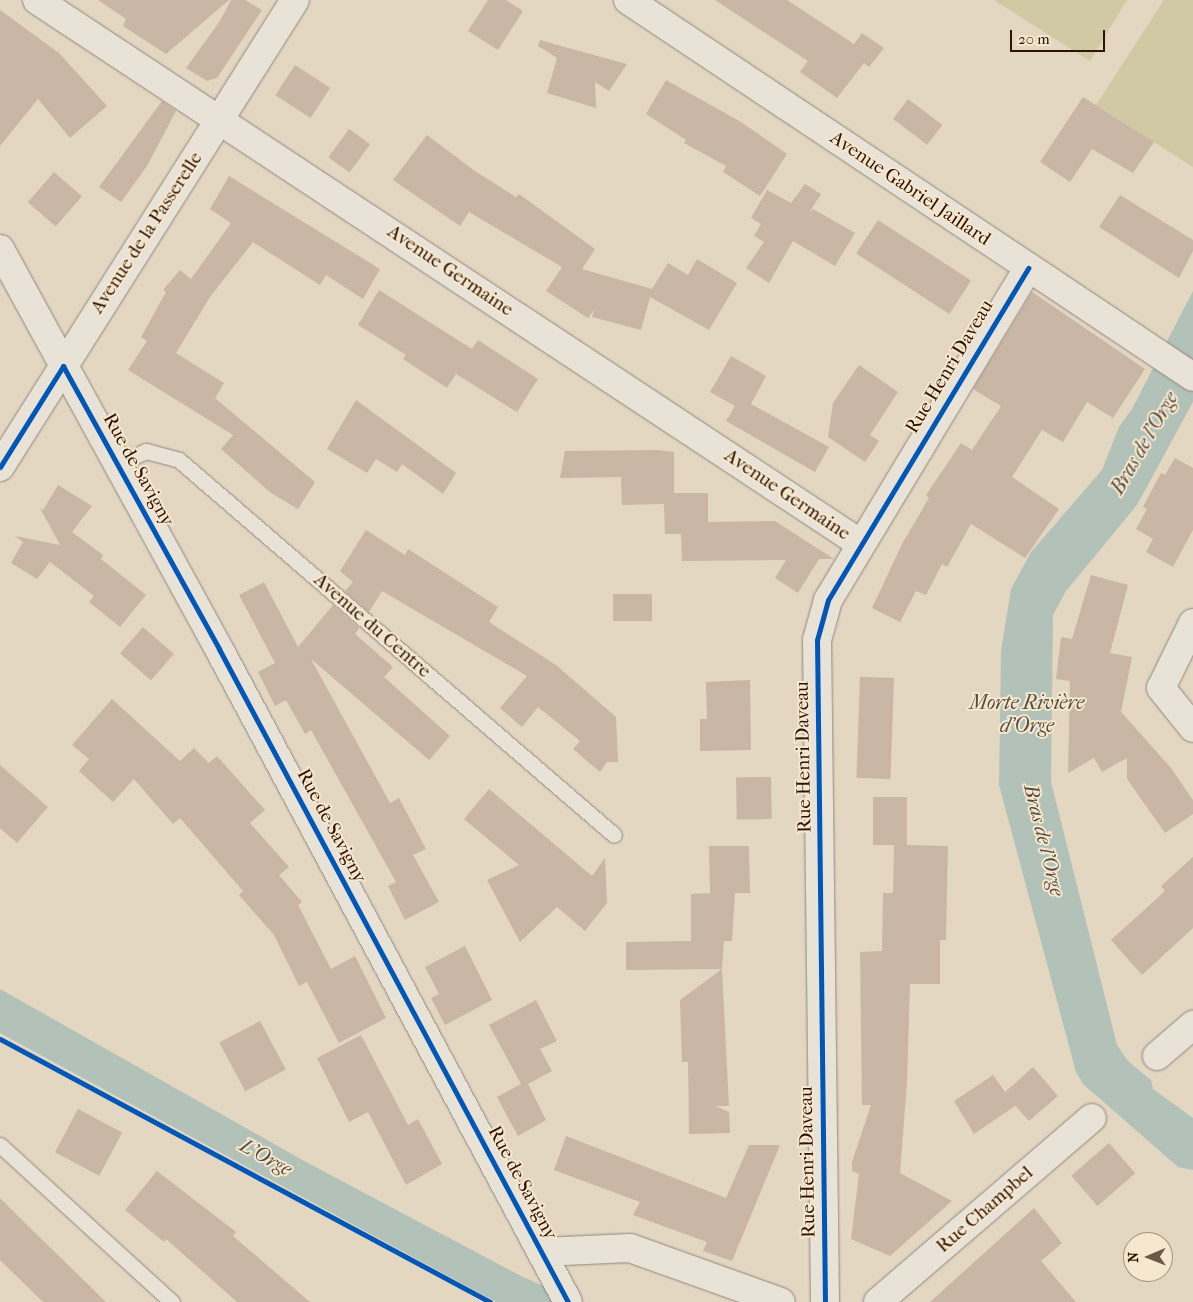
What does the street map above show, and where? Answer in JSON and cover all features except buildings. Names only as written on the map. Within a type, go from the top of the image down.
[{"type":"street","name":"Avenue Germaine","points":[[37,0],[220,118],[861,544]]},
{"type":"street","name":"Avenue de la Passerelle","points":[[0,467],[295,0]]},
{"type":"street","name":"Avenue Gabriel Jaillard","points":[[628,0],[1156,355],[1193,377]]},
{"type":"street","name":"Rue de Savigny","points":[[0,249],[118,464],[567,1300]]},
{"type":"street","name":"Rue Henri Daveau","points":[[825,1302],[817,640],[828,600],[1028,268]]},
{"type":"street","points":[[1193,623],[1161,688],[1193,728]]},
{"type":"street","points":[[1156,1056],[1193,1025]]},
{"type":"street","name":"Rue Champbel","points":[[878,1302],[1092,1118]]},
{"type":"street","points":[[542,1252],[630,1248],[781,1302]]},
{"type":"lane","name":"Avenue du Centre","points":[[118,464],[146,451],[179,460],[614,835]]},
{"type":"lane","points":[[0,1145],[172,1302]]},
{"type":"shaded area","points":[[994,0],[1127,0],[1090,61]]},
{"type":"shaded area","points":[[1164,0],[1193,0],[1193,167],[1096,105]]},
{"type":"water","name":"Morte Rivière d'Orge","points":[[1193,291],[1193,402],[1137,505],[1066,591],[1053,615],[1051,782],[1117,1045],[1128,1061],[1151,1080],[1153,1089],[1193,1118],[1193,1170],[1178,1167],[1083,1084],[1076,1072],[999,785],[1001,651],[1011,589],[1031,552],[1102,470],[1119,427],[1132,409]]},
{"type":"water","name":"L'Orge","points":[[0,989],[306,1162],[521,1276],[579,1302],[496,1302],[0,1033]]},
{"type":"cycle path","points":[[825,1302],[817,640],[828,600],[1028,268]]},
{"type":"cycle path","points":[[0,467],[63,366],[219,649],[568,1302]]},
{"type":"cycle path","points":[[0,1039],[490,1302]]},
{"type":"water label","name":"Bras de l'Orge","points":[[1144,443]]},
{"type":"water label","name":"Bras de l'Orge","points":[[1044,840]]}]
